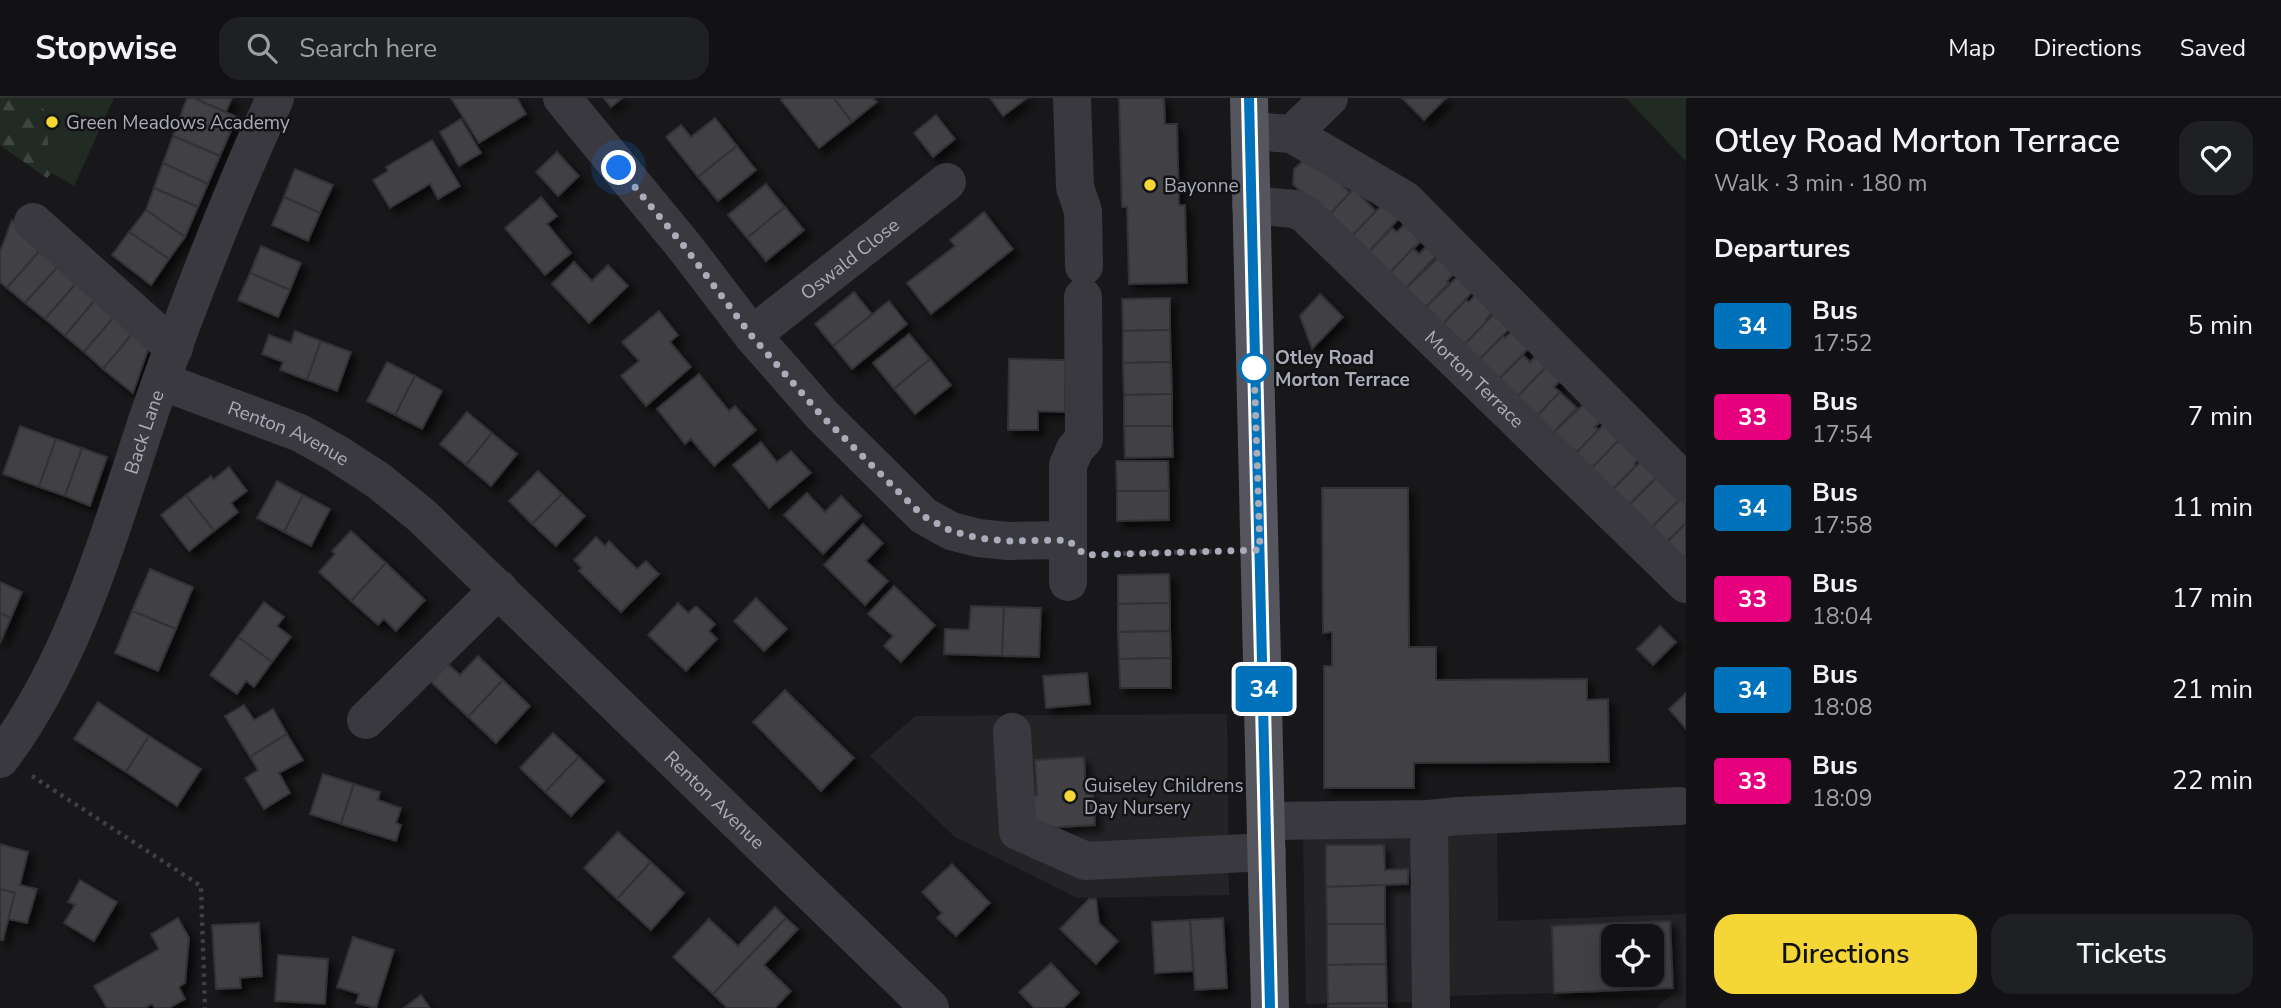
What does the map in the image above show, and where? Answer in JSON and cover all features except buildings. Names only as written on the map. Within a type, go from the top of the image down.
[{"type":"main road","points":[[1249,114],[1270,1008]]},
{"type":"street","name":"Back Lane","points":[[1,758],[23,728],[81,612],[168,365],[227,211],[275,98]]},
{"type":"street","points":[[562,98],[684,246],[751,335],[821,415],[923,516],[951,531],[978,538],[1008,541],[1068,540]]},
{"type":"street","points":[[1068,582],[1068,465],[1075,449],[1084,439],[1083,211],[1075,187],[1072,98]]},
{"type":"street","points":[[1292,134],[1329,98]]},
{"type":"street","points":[[1249,114],[1292,134],[1405,201],[1686,483]]},
{"type":"street","name":"Oswald Close","points":[[751,335],[947,182]]},
{"type":"street","name":"Morton Terrace","points":[[1251,205],[1294,209],[1305,214],[1686,584]]},
{"type":"street","points":[[33,222],[168,365]]},
{"type":"street","name":"Renton Avenue","points":[[168,365],[336,453],[379,481],[422,516],[930,1008]]},
{"type":"street","points":[[366,720],[499,589]]},
{"type":"street","points":[[1012,732],[1018,831],[1086,861],[1458,816],[1679,806]]},
{"type":"street","points":[[1429,819],[1431,1008]]},
{"type":"path","points":[[1068,540],[1085,555],[1260,550]]},
{"type":"path","points":[[1,758],[201,886],[205,1008]]},
{"type":"shaded area","name":"Guiseley Childrens Day Nursery","points":[[1227,714],[1229,895],[1077,898],[955,837],[870,756],[915,716]]},
{"type":"shaded area","points":[[1497,829],[1498,921],[1686,914],[1686,1008],[1656,1008],[1672,994],[1443,996],[1421,1002],[1306,1004],[1303,835]]},
{"type":"green space","name":"Green Meadows Academy","points":[[0,98],[114,98],[74,186],[52,173],[47,178],[0,145]]},
{"type":"green space","points":[[0,98],[34,98],[45,111],[51,173],[47,178],[0,145]]},
{"type":"green space","points":[[1626,98],[1686,98],[1686,161]]},
{"type":"bus line","name":"34","points":[[1249,98],[1270,1008]]},
{"type":"place","name":"Green Meadows Academy","points":[[52,122]]},
{"type":"place","name":"Bayonne","points":[[1150,185]]},
{"type":"place","name":"Otley Road Morton Terrace","points":[[1254,368]]},
{"type":"place","name":"Guiseley Childrens Day Nursery","points":[[1070,796]]},
{"type":"route","points":[[619,168],[684,246],[751,335],[821,415],[923,516],[951,531],[978,538],[1008,541],[1068,540],[1085,555],[1260,550],[1254,364],[1254,368]]}]
